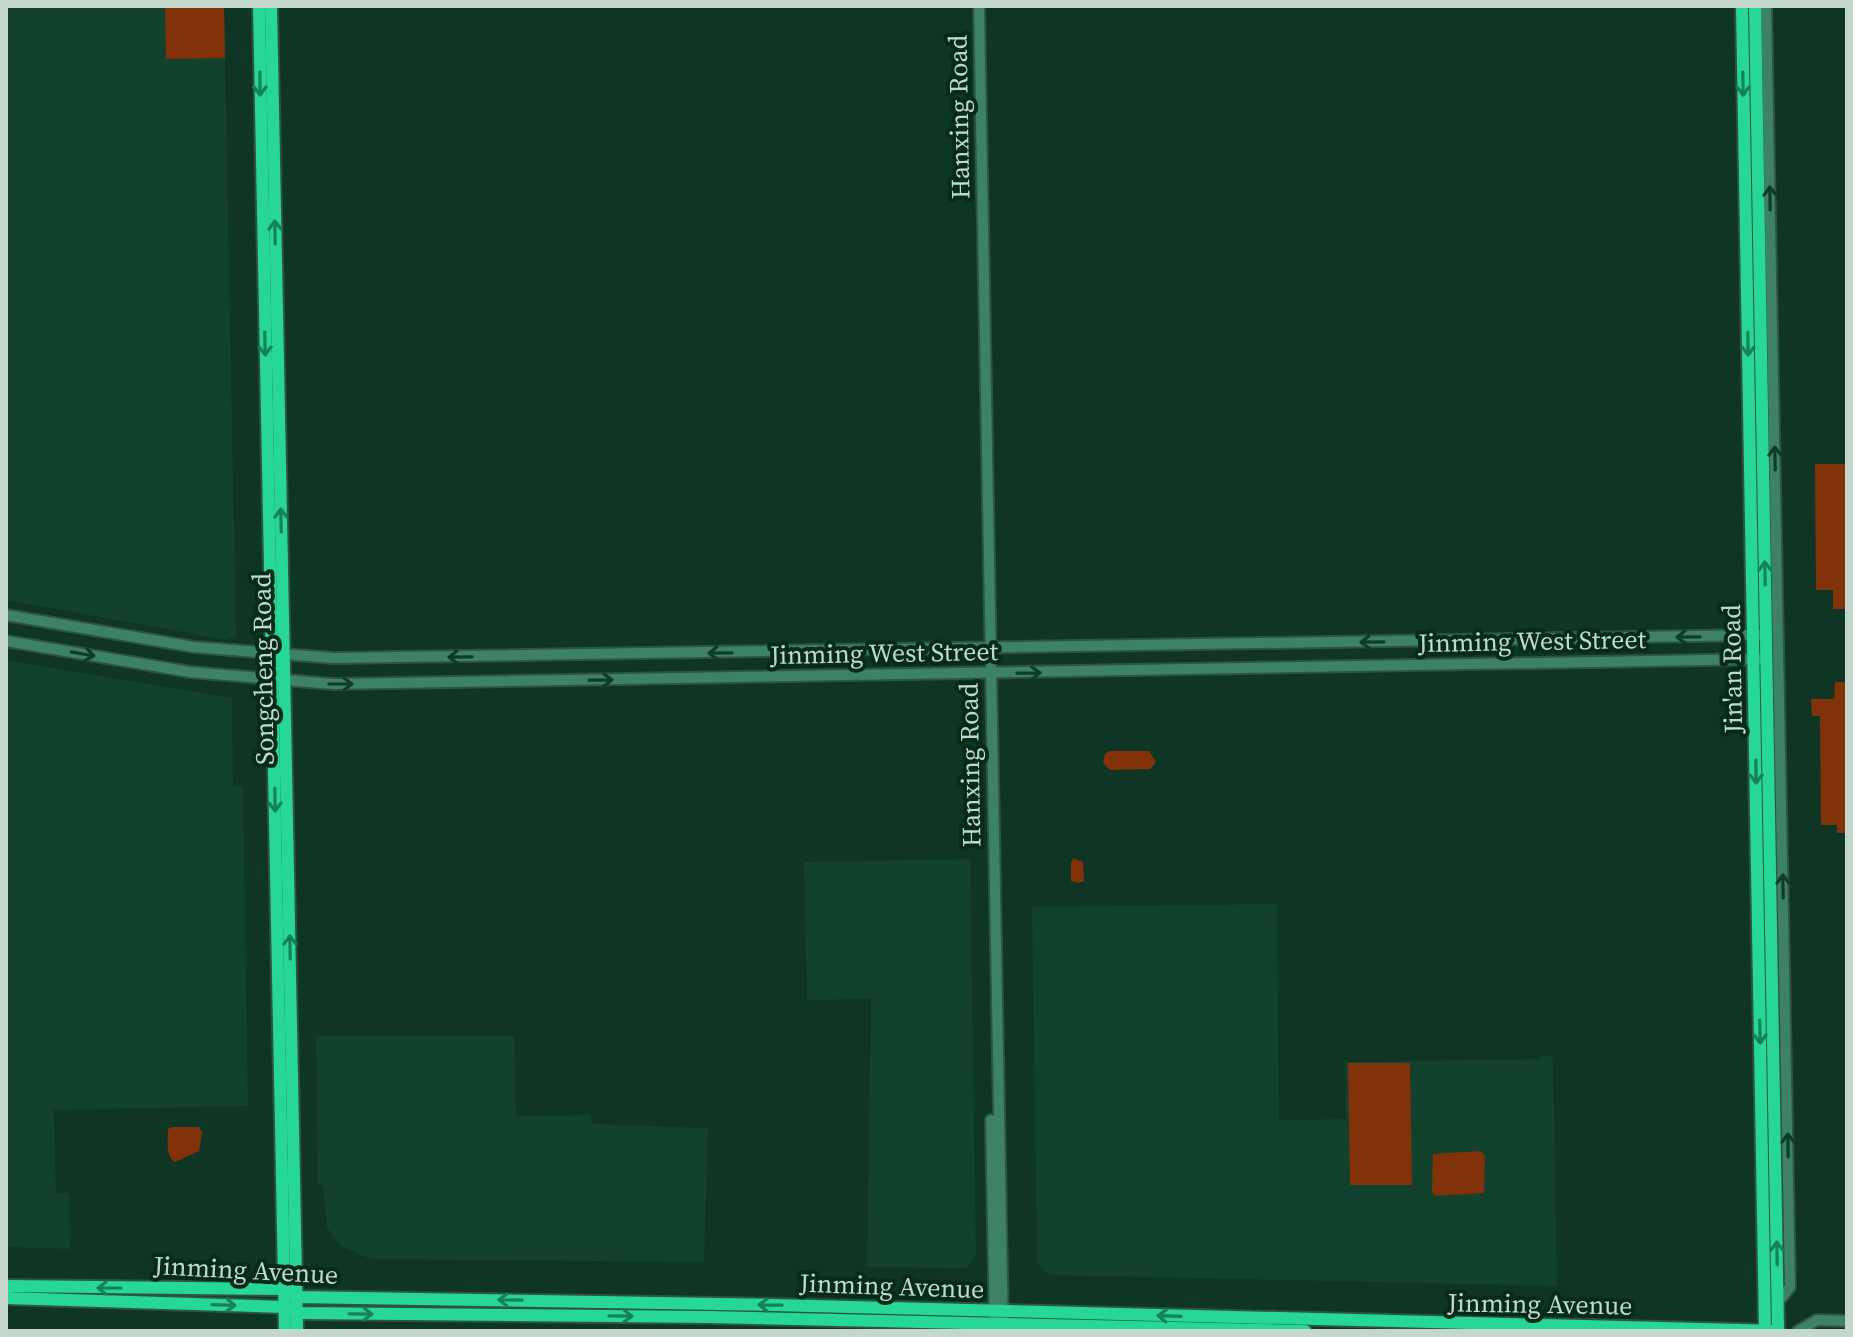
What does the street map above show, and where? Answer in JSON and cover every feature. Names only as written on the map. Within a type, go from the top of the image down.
[{"type":"main road","name":"Songcheng Road","points":[[259,6],[297,1331]]},
{"type":"main road","name":"Songcheng Road","points":[[271,6],[278,654]]},
{"type":"main road","name":"Jin'an Road","points":[[1742,6],[1760,636]]},
{"type":"main road","name":"Jin'an Road","points":[[1755,6],[1765,1331]]},
{"type":"main road","name":"Jin'an Road","points":[[1760,659],[1778,1331]]},
{"type":"main road","name":"Songcheng Road","points":[[279,680],[285,1331]]},
{"type":"main road","name":"Jinming Avenue","points":[[6,1286],[284,1289],[296,1297],[1305,1331]]},
{"type":"main road","name":"Jinming Avenue","points":[[6,1298],[284,1307],[297,1313],[1778,1331]]},
{"type":"street","name":"Hanxing Road","points":[[972,6],[987,648]]},
{"type":"street","name":"Hanxing Road","points":[[979,6],[999,1322]]},
{"type":"street","points":[[1766,6],[1790,1287],[1777,1303]]},
{"type":"street","name":"Jinming West Street","points":[[6,615],[194,647],[334,658],[1760,636]]},
{"type":"street","name":"Jinming West Street","points":[[6,641],[190,672],[333,684],[1760,659]]},
{"type":"street","points":[[1798,1331],[1817,1320],[1847,1321]]},
{"type":"shaded area","points":[[6,6],[224,6],[236,636],[227,640],[6,600]]},
{"type":"shaded area","points":[[165,6],[224,6],[225,58],[166,59]]},
{"type":"shaded area","points":[[1815,464],[1847,464],[1847,609],[1833,609],[1833,590],[1816,590]]},
{"type":"shaded area","points":[[6,660],[232,698],[233,786],[243,786],[248,1106],[54,1110],[56,1193],[69,1193],[70,1249],[6,1247]]},
{"type":"shaded area","points":[[1835,682],[1847,682],[1847,833],[1837,833],[1837,825],[1821,825],[1820,716],[1812,716],[1811,699],[1834,699]]},
{"type":"shaded area","points":[[1110,751],[1149,751],[1156,762],[1150,769],[1110,770],[1103,763],[1105,754]]},
{"type":"shaded area","points":[[1074,858],[1083,862],[1084,881],[1078,883],[1071,881],[1071,862]]},
{"type":"shaded area","points":[[970,859],[976,1256],[966,1268],[867,1267],[871,999],[807,1000],[804,862]]},
{"type":"shaded area","points":[[1277,904],[1279,1120],[1346,1119],[1345,1062],[1553,1058],[1557,1286],[1049,1275],[1040,1267],[1037,1261],[1032,907]]},
{"type":"shaded area","points":[[316,1036],[514,1036],[516,1116],[591,1115],[592,1124],[708,1128],[704,1262],[370,1259],[340,1245],[327,1228],[323,1185],[318,1185]]},
{"type":"shaded area","points":[[1348,1063],[1410,1063],[1412,1185],[1350,1185]]},
{"type":"shaded area","points":[[199,1127],[202,1133],[199,1151],[175,1162],[168,1152],[168,1129]]},
{"type":"shaded area","points":[[1480,1151],[1485,1156],[1484,1193],[1435,1196],[1432,1192],[1433,1154]]}]
